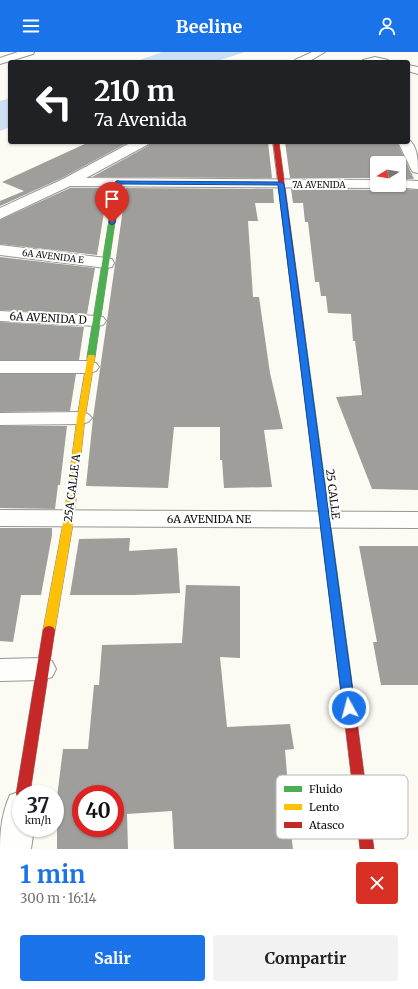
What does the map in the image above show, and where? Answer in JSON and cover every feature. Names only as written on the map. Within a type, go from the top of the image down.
[{"type":"street","points":[[0,61],[29,52]]},
{"type":"street","points":[[303,60],[320,52]]},
{"type":"street","points":[[0,214],[68,182],[138,144]]},
{"type":"street","name":"25 CALLE","points":[[276,144],[357,775]]},
{"type":"street","points":[[406,144],[418,169]]},
{"type":"street","name":"7A AVENIDA","points":[[68,182],[370,184]]},
{"type":"street","name":"25A CALLE A","points":[[24,785],[42,669],[69,518],[81,418],[118,182]]},
{"type":"street","points":[[406,184],[418,184]]},
{"type":"street","name":"6A AVENIDA E","points":[[0,250],[106,263]]},
{"type":"street","name":"6A AVENIDA D","points":[[0,316],[96,321]]},
{"type":"street","points":[[0,367],[89,367]]},
{"type":"street","points":[[0,419],[81,418]]},
{"type":"street","name":"6A AVENIDA NE","points":[[0,518],[418,520]]},
{"type":"street","points":[[0,670],[42,669]]},
{"type":"street","points":[[14,849],[16,837]]},
{"type":"street","name":"25 CALLE","points":[[366,839],[367,849]]},
{"type":"water","points":[[162,52],[245,52],[220,60],[140,60]]},
{"type":"water","points":[[8,99],[8,128],[0,131],[0,101]]},
{"type":"building","points":[[85,144],[125,144],[62,178],[0,206],[0,201],[24,191],[2,182]]},
{"type":"building","points":[[149,144],[268,144],[272,178],[92,177],[148,146]]},
{"type":"building","points":[[285,144],[398,144],[403,156],[370,156],[370,178],[290,178]]},
{"type":"building","points":[[406,162],[414,179],[406,179]]},
{"type":"building","points":[[70,188],[108,188],[97,255],[0,244],[0,220]]},
{"type":"building","points":[[126,188],[273,189],[274,203],[255,203],[258,221],[248,221],[253,297],[259,297],[270,373],[283,429],[264,430],[272,487],[224,488],[222,460],[220,460],[220,427],[174,427],[168,488],[86,486],[93,418]]},
{"type":"building","points":[[291,189],[370,190],[370,192],[406,192],[406,189],[418,190],[418,490],[372,489],[336,397],[362,395],[355,341],[353,341],[351,314],[328,313],[326,296],[321,296],[319,282],[315,282],[308,222],[305,222],[303,203],[293,203]]},
{"type":"building","points":[[0,257],[95,268],[87,314],[0,310]]},
{"type":"building","points":[[0,322],[84,327],[79,360],[0,360]]},
{"type":"building","points":[[0,374],[76,374],[70,411],[0,412]]},
{"type":"building","points":[[0,426],[67,426],[60,485],[58,485],[55,509],[0,508]]},
{"type":"building","points":[[0,528],[52,528],[41,595],[21,595],[13,642],[0,641]]},
{"type":"building","points":[[130,538],[129,551],[177,548],[180,593],[70,595],[79,539]]},
{"type":"building","points":[[359,546],[418,546],[418,685],[381,685],[373,642],[377,642]]},
{"type":"building","points":[[186,585],[240,586],[240,658],[220,657],[227,727],[290,724],[294,749],[285,750],[287,775],[276,775],[276,839],[292,839],[293,849],[174,849],[172,811],[127,814],[128,849],[57,849],[57,837],[64,837],[64,785],[58,785],[63,749],[88,749],[94,685],[99,685],[102,645],[182,643]]},
{"type":"traffic: fast","points":[[91,357],[118,182]]},
{"type":"traffic: fast","points":[[301,335],[345,675]]},
{"type":"traffic: slow","points":[[49,630],[69,518],[81,418],[91,357]]},
{"type":"traffic: jam","points":[[276,144],[301,335]]},
{"type":"traffic: jam","points":[[24,785],[49,630]]},
{"type":"traffic: jam","points":[[345,675],[358,775]]},
{"type":"traffic: jam","points":[[366,839],[367,849]]},
{"type":"route","points":[[112,223],[118,182],[281,184],[349,708]]}]
